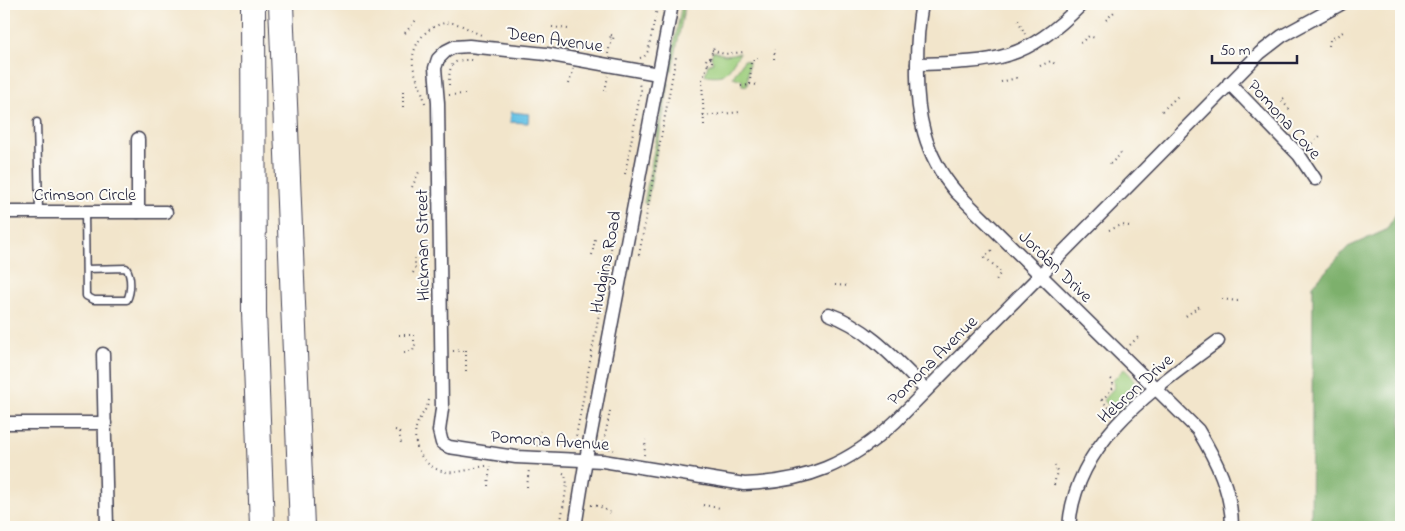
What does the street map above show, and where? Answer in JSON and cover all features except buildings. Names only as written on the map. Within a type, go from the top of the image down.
[{"type":"highway","points":[[253,4],[254,312],[262,527]]},
{"type":"highway","points":[[281,4],[302,527]]},
{"type":"street","name":"Hudgins Road","points":[[575,527],[586,459],[672,4]]},
{"type":"street","name":"Jordan Drive","points":[[922,4],[917,64],[919,116],[932,156],[950,185],[1198,430],[1211,451],[1229,498],[1232,527]]},
{"type":"street","points":[[917,64],[972,63],[1011,54],[1048,36],[1082,4]]},
{"type":"street","name":"Pomona Avenue","points":[[442,443],[459,450],[533,459],[586,459],[744,484],[800,478],[832,466],[863,449],[890,427],[1228,83],[1275,42],[1341,4]]},
{"type":"street","name":"Deen Avenue","points":[[446,51],[454,47],[469,46],[546,54],[606,67],[658,74]]},
{"type":"street","name":"Hickman Street","points":[[442,443],[439,431],[442,409],[444,95],[435,68],[438,59],[446,51]]},
{"type":"street","name":"Pomona Cove","points":[[1228,83],[1299,155],[1315,179]]},
{"type":"street","points":[[138,140],[138,212]]},
{"type":"street","name":"Crimson Circle","points":[[4,212],[166,212]]},
{"type":"street","points":[[829,314],[855,325],[874,340],[926,390]]},
{"type":"street","name":"Hebron Drive","points":[[1069,527],[1074,503],[1084,475],[1099,447],[1122,420],[1156,388],[1218,341]]},
{"type":"street","points":[[103,354],[107,527]]},
{"type":"street","points":[[4,423],[105,423]]},
{"type":"lane","points":[[37,122],[39,212]]},
{"type":"lane","points":[[85,212],[86,296],[94,300],[127,300],[130,295],[130,273],[126,268],[86,269]]},
{"type":"path","points":[[638,58],[647,55],[658,4]]},
{"type":"path","points":[[1048,8],[1052,4]]},
{"type":"path","points":[[1106,20],[1116,10]]},
{"type":"path","points":[[405,33],[416,20]]},
{"type":"path","points":[[426,112],[422,91],[413,64],[414,53],[419,40],[430,29],[448,23],[458,24],[488,36]]},
{"type":"path","points":[[552,27],[568,29]]},
{"type":"path","points":[[1329,46],[1330,40],[1343,32]]},
{"type":"path","points":[[606,67],[612,39],[610,37],[613,34]]},
{"type":"path","points":[[1080,43],[1090,36],[1095,38]]},
{"type":"path","points":[[704,125],[702,80],[708,64],[712,61],[710,58],[715,44]]},
{"type":"path","points":[[774,59],[775,48]]},
{"type":"path","points":[[712,50],[724,54],[744,52]]},
{"type":"path","points":[[599,51],[606,67]]},
{"type":"path","points":[[639,255],[676,57]]},
{"type":"path","points":[[750,84],[750,61],[758,58]]},
{"type":"path","points":[[444,95],[449,72],[453,64],[460,60],[476,60]]},
{"type":"path","points":[[1040,66],[1051,61],[1055,64]]},
{"type":"path","points":[[567,68],[579,70]]},
{"type":"path","points":[[1001,82],[1016,78],[1017,80]]},
{"type":"path","points":[[625,174],[641,90],[636,81]]},
{"type":"path","points":[[741,86],[757,85]]},
{"type":"path","points":[[403,91],[403,108]]},
{"type":"path","points":[[444,95],[465,94]]},
{"type":"path","points":[[444,95],[450,102]]},
{"type":"path","points":[[1162,111],[1178,96]]},
{"type":"path","points":[[1284,98],[1281,100],[1292,112]]},
{"type":"path","points":[[704,116],[740,112]]},
{"type":"path","points":[[1299,155],[1320,134]]},
{"type":"path","points":[[1110,164],[1120,155],[1122,149]]},
{"type":"path","points":[[412,187],[419,172]]},
{"type":"path","points":[[1109,230],[1129,226]]},
{"type":"path","points":[[560,447],[573,446],[575,442],[615,228]]},
{"type":"path","points":[[592,255],[595,239]]},
{"type":"path","points":[[995,282],[1001,272],[984,258],[1003,239]]},
{"type":"path","points":[[413,273],[415,270],[415,258]]},
{"type":"path","points":[[835,285],[849,286]]},
{"type":"path","points":[[1222,298],[1241,300]]},
{"type":"path","points":[[1186,316],[1201,305]]},
{"type":"path","points":[[399,335],[414,335],[413,351],[404,352]]},
{"type":"path","points":[[1121,354],[1140,335]]},
{"type":"path","points":[[452,344],[453,358]]},
{"type":"path","points":[[452,351],[466,350],[466,373]]},
{"type":"path","points":[[1109,377],[1113,388],[1101,400],[1122,420]]},
{"type":"path","points":[[429,398],[427,408],[417,423],[415,436],[419,452],[427,463],[438,470],[450,473],[494,466]]},
{"type":"path","points":[[610,411],[604,441],[607,448],[614,450]]},
{"type":"path","points":[[395,430],[399,431],[401,443]]},
{"type":"path","points":[[527,486],[540,431]]},
{"type":"path","points":[[641,467],[646,440]]},
{"type":"path","points":[[522,469],[544,448]]},
{"type":"path","points":[[1054,485],[1057,471],[1055,464]]},
{"type":"path","points":[[488,486],[490,466]]},
{"type":"path","points":[[560,471],[565,474],[567,479],[560,527]]},
{"type":"path","points":[[578,503],[599,506],[611,513]]},
{"type":"path","points":[[703,505],[721,508]]},
{"type":"green space","points":[[682,4],[685,4],[672,71],[669,70]]},
{"type":"green space","points":[[713,51],[725,55],[740,53],[729,69],[723,74],[719,76],[705,75],[708,65],[713,62],[711,57]]},
{"type":"green space","points":[[744,60],[749,61],[747,86],[742,85],[742,80],[733,77]]},
{"type":"green space","points":[[667,83],[669,83],[647,203],[644,203]]},
{"type":"green space","points":[[1401,206],[1401,527],[1311,527],[1313,285],[1348,247],[1386,230]]},
{"type":"green space","points":[[1124,369],[1131,375],[1135,387],[1132,397],[1117,413],[1103,400],[1114,388],[1113,380]]},
{"type":"water","points":[[511,112],[529,114],[528,123],[510,122]]}]
